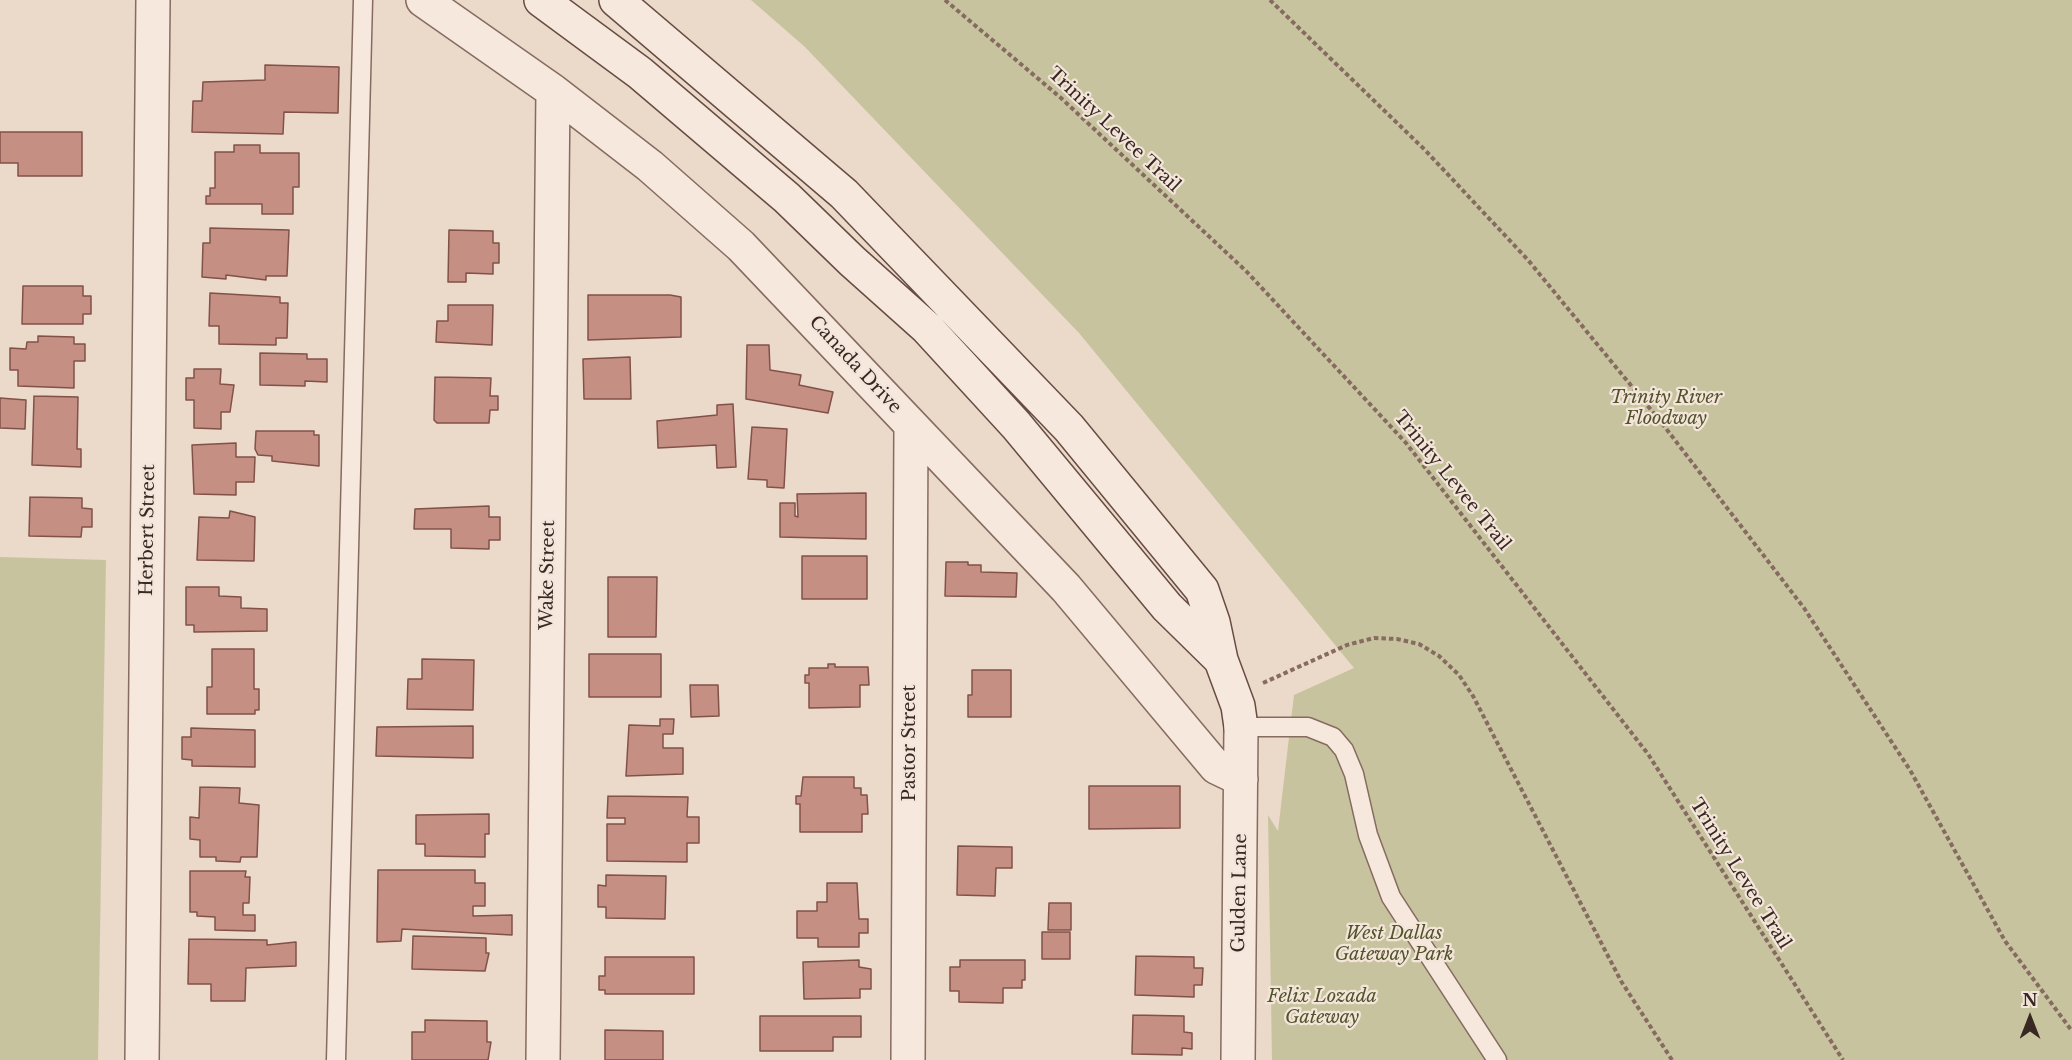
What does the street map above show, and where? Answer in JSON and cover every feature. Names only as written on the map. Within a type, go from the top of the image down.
[{"type":"street","name":"Herbert Street","points":[[142,1060],[153,0]]},
{"type":"street","name":"Canada Drive","points":[[423,0],[553,91],[650,166],[741,246],[1066,588],[1216,767],[1241,779]]},
{"type":"street","points":[[542,0],[640,73],[787,198],[852,261],[927,328],[1016,425],[1167,607],[1221,660]]},
{"type":"street","points":[[616,0],[844,194],[1069,428],[1202,590],[1214,622],[1221,660],[1235,695],[1241,727]]},
{"type":"street","name":"Wake Street","points":[[543,1060],[553,91]]},
{"type":"street","name":"Pastor Street","points":[[908,1060],[911,425]]},
{"type":"street","name":"Gulden Lane","points":[[1238,1060],[1241,727]]},
{"type":"lane","points":[[336,1060],[363,0]]},
{"type":"lane","points":[[1241,727],[1308,727],[1333,737],[1344,750],[1354,774],[1368,835],[1390,897],[1497,1060]]},
{"type":"path","name":"Trinity Levee Trail","points":[[945,0],[1061,98],[1246,271],[1406,443],[1648,754],[1843,1060]]},
{"type":"path","points":[[1270,0],[1425,150],[1528,260],[1661,422],[1804,608],[1910,770],[2005,941],[2072,1031]]},
{"type":"path","points":[[1235,695],[1347,645],[1374,638],[1397,639],[1419,644],[1440,656],[1459,675],[1473,696],[1621,981],[1672,1060]]},
{"type":"green space","name":"Trinity River Floodway","points":[[751,0],[2072,0],[2072,1060],[1272,1060],[1268,815],[1278,831],[1294,695],[1354,668],[1079,333],[805,47]]},
{"type":"green space","points":[[0,557],[106,560],[98,1060],[0,1060]]},
{"type":"building","points":[[265,65],[339,67],[338,113],[284,112],[283,134],[192,132],[193,101],[202,101],[203,82],[265,80]]},
{"type":"building","points":[[0,132],[82,132],[82,176],[18,176],[18,163],[0,163]]},
{"type":"building","points":[[234,145],[260,145],[260,153],[299,153],[299,187],[293,187],[293,214],[262,214],[262,204],[206,204],[206,196],[210,196],[210,188],[215,188],[215,152],[234,152]]},
{"type":"building","points":[[210,228],[289,230],[287,276],[266,276],[266,280],[226,275],[226,279],[202,277],[203,243],[210,243]]},
{"type":"building","points":[[449,230],[493,231],[493,243],[499,243],[499,263],[493,263],[493,274],[466,273],[466,282],[448,282]]},
{"type":"building","points":[[23,286],[83,286],[83,296],[91,296],[91,314],[83,314],[83,324],[22,324]]},
{"type":"building","points":[[210,293],[280,297],[280,303],[288,303],[287,338],[276,338],[276,345],[219,344],[219,326],[209,326]]},
{"type":"building","points":[[588,295],[681,297],[681,337],[588,340]]},
{"type":"building","points":[[448,305],[493,305],[492,345],[436,342],[437,321],[448,321]]},
{"type":"building","points":[[38,336],[74,337],[74,344],[85,344],[85,361],[74,361],[74,388],[18,386],[18,370],[10,370],[10,348],[26,349],[27,342],[38,342]]},
{"type":"building","points":[[747,345],[769,345],[770,370],[801,375],[799,385],[833,392],[828,413],[746,399]]},
{"type":"building","points":[[260,353],[307,354],[307,359],[327,359],[327,382],[305,381],[305,386],[260,385]]},
{"type":"building","points":[[630,357],[631,399],[584,399],[583,359]]},
{"type":"building","points":[[194,369],[221,369],[220,384],[234,385],[230,412],[221,412],[221,429],[194,428],[194,400],[186,400],[186,378],[194,378]]},
{"type":"building","points":[[435,377],[491,378],[490,396],[498,396],[498,410],[490,410],[489,423],[437,423],[434,420]]},
{"type":"building","points":[[34,396],[78,397],[77,449],[81,449],[81,467],[32,465]]},
{"type":"building","points":[[0,398],[26,400],[25,429],[0,428]]},
{"type":"building","points":[[733,404],[736,467],[717,468],[716,445],[658,448],[657,421],[717,415],[717,405]]},
{"type":"building","points":[[752,427],[787,429],[784,488],[767,487],[767,480],[748,479]]},
{"type":"building","points":[[256,431],[314,431],[314,435],[319,435],[319,466],[272,461],[272,456],[258,455],[255,449]]},
{"type":"building","points":[[236,443],[236,457],[255,457],[254,482],[236,482],[236,495],[194,494],[192,445]]},
{"type":"building","points":[[866,493],[866,539],[780,537],[780,503],[795,503],[795,516],[798,517],[797,494]]},
{"type":"building","points":[[30,497],[82,498],[82,508],[92,509],[92,527],[82,527],[81,537],[29,536]]},
{"type":"building","points":[[489,506],[489,517],[500,517],[500,540],[489,540],[489,549],[451,548],[451,529],[414,529],[415,509]]},
{"type":"building","points":[[230,511],[255,517],[254,561],[197,560],[199,517],[229,518]]},
{"type":"building","points":[[802,556],[867,556],[867,599],[802,599]]},
{"type":"building","points":[[946,562],[968,562],[968,565],[981,565],[981,572],[1017,573],[1016,597],[945,596]]},
{"type":"building","points":[[608,577],[657,577],[656,637],[608,637]]},
{"type":"building","points":[[186,587],[219,587],[219,596],[241,597],[241,608],[267,609],[267,631],[194,632],[194,625],[186,625]]},
{"type":"building","points":[[212,649],[254,649],[254,689],[259,689],[259,710],[255,710],[255,714],[207,714],[207,687],[212,687]]},
{"type":"building","points":[[589,654],[661,654],[661,697],[589,697]]},
{"type":"building","points":[[422,659],[474,660],[473,710],[407,709],[408,679],[422,679]]},
{"type":"building","points":[[828,664],[835,664],[835,667],[868,667],[869,685],[860,685],[860,707],[809,708],[809,683],[805,683],[805,675],[809,675],[809,668],[828,668]]},
{"type":"building","points":[[972,670],[1011,670],[1011,717],[968,717],[968,695],[972,695]]},
{"type":"building","points":[[690,685],[718,685],[719,716],[691,717]]},
{"type":"building","points":[[660,719],[674,719],[673,734],[663,734],[663,748],[683,748],[683,774],[626,776],[629,725],[660,726]]},
{"type":"building","points":[[473,726],[473,758],[376,756],[377,727]]},
{"type":"building","points":[[191,728],[255,730],[255,767],[192,766],[192,760],[182,759],[182,737],[191,737]]},
{"type":"building","points":[[803,777],[854,777],[854,788],[861,788],[861,795],[867,795],[868,814],[862,814],[862,832],[800,832],[800,804],[796,804],[796,796],[801,796]]},
{"type":"building","points":[[1089,786],[1180,786],[1180,828],[1089,829]]},
{"type":"building","points":[[200,787],[240,788],[239,803],[259,805],[257,857],[241,857],[240,862],[216,861],[216,857],[200,857],[200,840],[190,839],[190,817],[199,818]]},
{"type":"building","points":[[608,796],[688,797],[687,817],[699,817],[699,843],[687,843],[687,862],[607,861],[607,824],[625,824],[625,818],[607,818]]},
{"type":"building","points":[[489,814],[489,834],[485,834],[485,857],[425,856],[425,844],[416,844],[416,815]]},
{"type":"building","points":[[958,846],[1012,847],[1012,868],[996,868],[995,896],[957,895]]},
{"type":"building","points":[[378,870],[475,870],[475,883],[485,883],[485,906],[473,906],[473,916],[512,915],[512,935],[402,929],[401,941],[377,942]]},
{"type":"building","points":[[190,871],[246,871],[245,877],[250,877],[249,903],[243,903],[243,915],[255,915],[255,931],[215,930],[215,917],[197,916],[197,912],[190,912]]},
{"type":"building","points":[[606,875],[666,876],[665,919],[606,918],[606,907],[598,907],[598,885],[606,886]]},
{"type":"building","points":[[827,883],[857,883],[859,919],[868,919],[868,933],[859,933],[859,947],[818,947],[818,938],[797,938],[797,911],[817,911],[817,902],[827,902]]},
{"type":"building","points":[[1049,903],[1071,903],[1071,930],[1048,930]]},
{"type":"building","points":[[1042,932],[1070,932],[1070,959],[1042,959]]},
{"type":"building","points":[[413,936],[486,938],[486,953],[489,953],[485,971],[412,969]]},
{"type":"building","points":[[189,939],[267,940],[267,945],[296,942],[296,966],[246,968],[245,1001],[211,1001],[211,984],[188,984]]},
{"type":"building","points":[[1136,956],[1194,957],[1194,968],[1203,968],[1202,985],[1194,985],[1194,997],[1135,995]]},
{"type":"building","points":[[605,957],[694,957],[694,994],[605,994],[605,990],[599,990],[599,976],[605,976]]},
{"type":"building","points":[[859,960],[859,967],[871,969],[871,989],[860,989],[860,998],[804,999],[803,962]]},
{"type":"building","points":[[960,960],[1025,960],[1025,980],[1022,980],[1022,988],[1003,988],[1003,1003],[959,1002],[959,991],[950,991],[950,967],[960,967]]},
{"type":"building","points":[[1133,1015],[1184,1016],[1184,1032],[1192,1033],[1192,1049],[1182,1048],[1182,1055],[1132,1054]]},
{"type":"building","points":[[760,1016],[861,1016],[861,1037],[833,1037],[833,1051],[760,1051]]},
{"type":"building","points":[[425,1020],[487,1021],[487,1042],[491,1042],[488,1060],[412,1060],[412,1032],[425,1032]]},
{"type":"building","points":[[605,1030],[663,1031],[663,1060],[605,1060]]},
{"type":"park label","name":"West Dallas Gateway Park","points":[[1394,944]]},
{"type":"park label","name":"Felix Lozada Gateway","points":[[1322,1007]]}]
